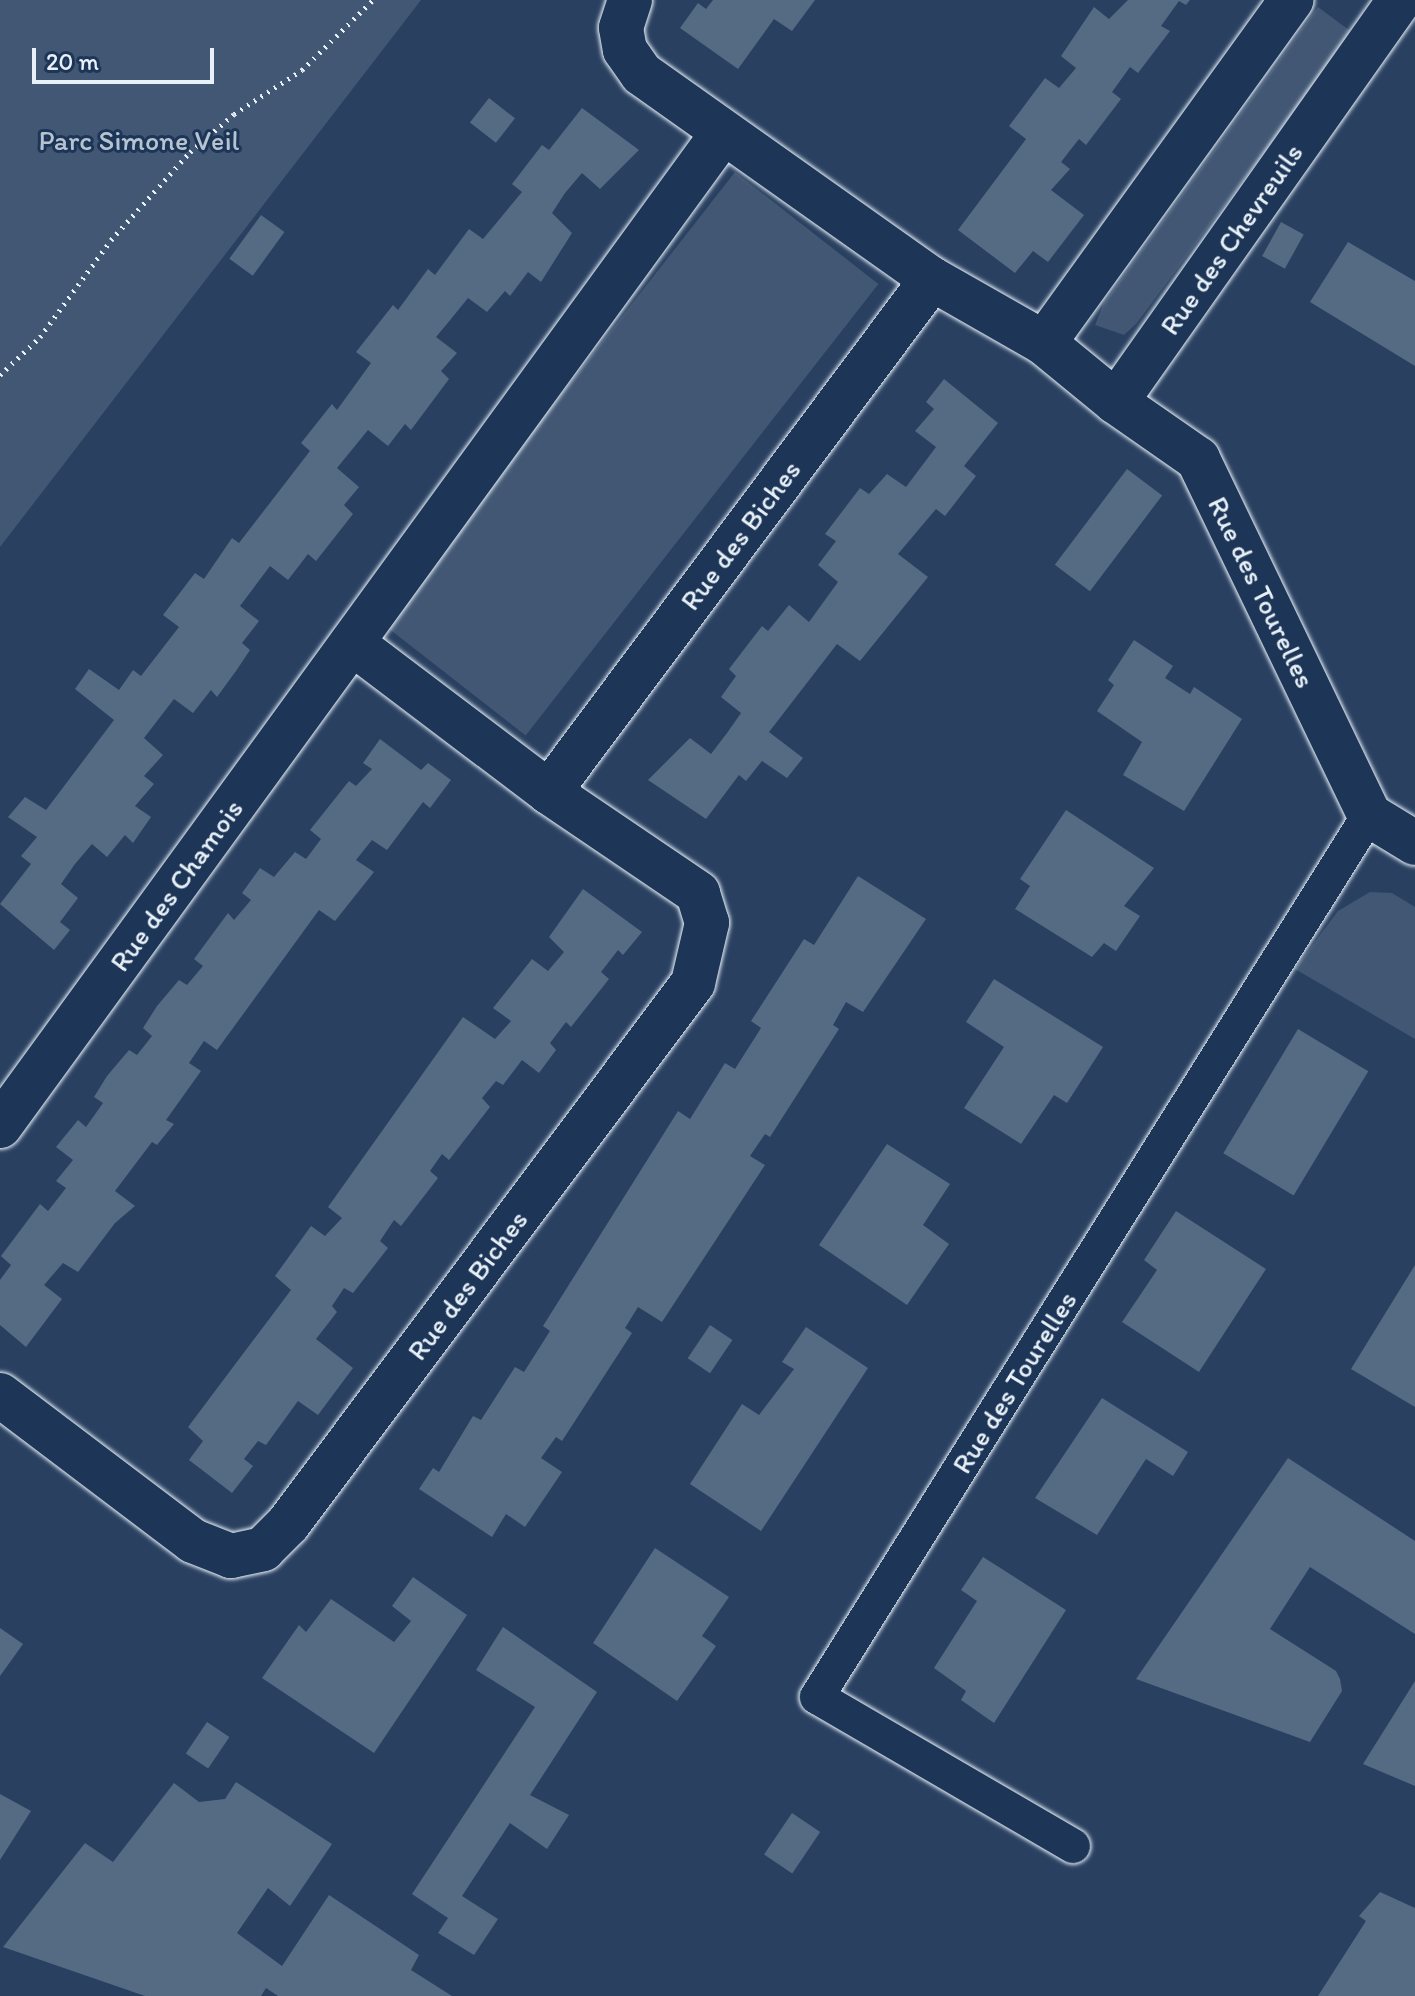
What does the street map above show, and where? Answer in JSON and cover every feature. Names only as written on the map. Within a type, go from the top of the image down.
[{"type":"street","points":[[630,0],[621,28],[625,50],[642,74],[722,134],[932,279],[1044,343],[1116,402]]},
{"type":"street","points":[[1044,343],[1291,0]]},
{"type":"street","name":"Rue des Chevreuils","points":[[1116,402],[1400,0]]},
{"type":"street","name":"Rue des Chamois","points":[[0,1126],[722,134]]},
{"type":"street","name":"Rue des Biches","points":[[549,792],[932,279]]},
{"type":"street","name":"Rue des Tourelles","points":[[1116,402],[1198,459],[1369,815]]},
{"type":"street","name":"Rue des Biches","points":[[0,1395],[193,1541],[231,1556],[263,1549],[288,1524],[693,983],[707,923],[698,893],[549,792],[352,643]]},
{"type":"street","points":[[1369,815],[1415,843]]},
{"type":"lane","name":"Rue des Tourelles","points":[[1073,1846],[817,1697],[1369,815]]},
{"type":"path","points":[[0,375],[40,337],[111,240],[190,152],[234,114],[302,70],[373,0]]},
{"type":"green space","name":"Parc Simone Veil","points":[[0,0],[421,0],[0,547]]},
{"type":"green space","points":[[1318,7],[1353,33],[1136,324],[1124,335],[1095,325],[1104,303]]},
{"type":"green space","points":[[735,172],[878,284],[526,736],[382,624]]},
{"type":"green space","points":[[1370,892],[1392,893],[1415,907],[1415,1039],[1295,969],[1338,911]]},
{"type":"building","points":[[713,0],[815,0],[792,31],[774,19],[738,69],[680,28],[698,3],[706,9]]},
{"type":"building","points":[[1128,0],[1190,0],[1186,5],[1179,1],[1161,26],[1170,31],[1138,73],[1130,67],[1112,92],[1121,99],[1086,145],[1079,139],[1061,162],[1070,169],[1051,190],[1084,215],[1048,262],[1033,251],[1015,273],[958,230],[1026,139],[1009,126],[1045,78],[1059,88],[1076,68],[1061,56],[1094,7],[1109,19]]},
{"type":"building","points":[[489,98],[515,118],[496,143],[470,122]]},
{"type":"building","points":[[582,108],[639,150],[600,189],[582,173],[565,193],[552,213],[572,233],[541,282],[528,272],[510,296],[505,291],[487,312],[468,298],[436,337],[457,353],[441,371],[449,379],[411,430],[405,424],[388,446],[368,430],[337,468],[359,487],[344,505],[353,514],[316,561],[308,554],[288,580],[270,566],[240,606],[259,621],[242,643],[250,650],[217,697],[211,690],[193,713],[174,699],[144,738],[163,755],[144,776],[154,784],[135,806],[151,817],[133,843],[125,835],[107,857],[92,844],[75,864],[61,884],[78,898],[60,922],[70,930],[54,950],[0,904],[31,864],[21,856],[37,837],[8,817],[25,797],[46,810],[114,720],[75,689],[89,669],[119,690],[133,670],[141,676],[179,627],[163,615],[195,573],[204,579],[232,538],[239,543],[310,451],[301,443],[332,404],[337,410],[371,363],[356,352],[393,305],[398,310],[428,269],[435,275],[469,229],[483,239],[522,192],[512,184],[542,145],[549,150]]},
{"type":"building","points":[[261,215],[284,232],[253,276],[229,259]]},
{"type":"building","points":[[1281,222],[1304,235],[1285,269],[1262,256]]},
{"type":"building","points":[[1348,242],[1415,281],[1415,366],[1310,302]]},
{"type":"building","points":[[944,379],[998,423],[964,466],[976,476],[945,516],[936,509],[898,554],[928,577],[860,661],[837,644],[769,732],[803,758],[787,778],[762,761],[746,781],[739,775],[706,819],[648,780],[690,738],[711,754],[727,733],[741,713],[721,697],[736,676],[729,669],[762,626],[768,631],[789,605],[809,622],[838,582],[818,565],[836,541],[825,534],[860,488],[869,494],[887,474],[906,487],[936,447],[915,431],[934,409],[926,402]]},
{"type":"building","points":[[1127,469],[1162,495],[1090,591],[1055,565]]},
{"type":"building","points":[[1134,640],[1173,666],[1165,678],[1190,694],[1194,687],[1242,719],[1184,811],[1123,775],[1142,742],[1097,711],[1114,685],[1108,680]]},
{"type":"building","points":[[380,739],[421,770],[428,763],[451,780],[430,808],[423,802],[387,850],[372,840],[356,860],[374,872],[335,921],[319,910],[217,1050],[204,1041],[189,1063],[201,1071],[166,1120],[174,1124],[157,1145],[152,1142],[115,1191],[135,1206],[115,1223],[78,1272],[63,1263],[44,1285],[62,1299],[26,1347],[0,1325],[0,1280],[11,1265],[1,1256],[40,1204],[48,1211],[66,1188],[56,1181],[73,1160],[56,1147],[78,1120],[86,1127],[103,1103],[94,1097],[107,1076],[129,1050],[137,1055],[152,1036],[143,1028],[157,1006],[179,980],[187,985],[203,966],[194,959],[228,913],[234,920],[251,900],[242,893],[260,868],[274,877],[295,852],[306,859],[321,839],[310,830],[349,781],[356,786],[372,769],[363,763]]},
{"type":"building","points":[[1066,810],[1154,868],[1124,906],[1140,916],[1116,951],[1104,943],[1092,957],[1015,909],[1030,886],[1020,879]]},
{"type":"building","points":[[858,876],[926,919],[863,1012],[846,1002],[833,1025],[839,1029],[770,1137],[765,1134],[750,1156],[765,1165],[662,1322],[638,1307],[625,1328],[632,1333],[562,1441],[556,1437],[541,1458],[562,1472],[525,1527],[506,1514],[492,1537],[419,1489],[433,1468],[439,1472],[473,1416],[481,1420],[515,1367],[524,1372],[550,1331],[543,1326],[678,1111],[690,1119],[725,1063],[735,1069],[761,1028],[751,1021],[804,939],[814,945]]},
{"type":"building","points":[[583,889],[642,932],[623,955],[618,950],[601,972],[609,979],[571,1027],[566,1022],[550,1043],[556,1050],[539,1073],[522,1060],[503,1085],[496,1081],[482,1098],[490,1107],[449,1160],[442,1154],[430,1171],[438,1178],[401,1226],[394,1220],[380,1241],[388,1248],[353,1293],[344,1288],[332,1306],[337,1312],[316,1339],[353,1368],[318,1415],[298,1401],[266,1445],[258,1441],[244,1459],[253,1466],[232,1493],[189,1460],[203,1441],[188,1427],[291,1290],[275,1276],[311,1226],[325,1236],[342,1218],[328,1207],[463,1017],[495,1039],[511,1021],[493,1008],[532,959],[548,971],[564,952],[549,937]]},
{"type":"building","points":[[994,979],[1103,1047],[1067,1103],[1054,1095],[1021,1144],[964,1108],[1004,1047],[966,1022]]},
{"type":"building","points":[[1298,1029],[1368,1071],[1294,1196],[1223,1153]]},
{"type":"building","points":[[887,1144],[950,1184],[923,1225],[949,1244],[907,1305],[819,1245]]},
{"type":"building","points":[[1176,1211],[1266,1269],[1199,1372],[1122,1322],[1157,1270],[1144,1260]]},
{"type":"building","points":[[1415,1265],[1415,1407],[1351,1369]]},
{"type":"building","points":[[710,1325],[732,1340],[710,1373],[688,1358]]},
{"type":"building","points":[[806,1327],[868,1368],[761,1531],[690,1484],[742,1404],[759,1415],[794,1369],[782,1362]]},
{"type":"building","points":[[1102,1398],[1188,1452],[1173,1476],[1146,1459],[1097,1535],[1035,1498]]},
{"type":"building","points":[[1288,1458],[1415,1541],[1415,1634],[1310,1567],[1270,1629],[1336,1671],[1340,1679],[1342,1691],[1310,1742],[1136,1679]]},
{"type":"building","points":[[655,1548],[729,1597],[702,1636],[716,1646],[677,1701],[593,1643]]},
{"type":"building","points":[[983,1557],[1066,1610],[994,1723],[961,1700],[966,1691],[934,1668],[977,1601],[961,1590]]},
{"type":"building","points":[[413,1577],[467,1615],[374,1753],[262,1678],[299,1625],[306,1632],[331,1599],[394,1642],[411,1621],[392,1606]]},
{"type":"building","points":[[503,1627],[597,1692],[530,1795],[569,1815],[547,1849],[510,1823],[462,1896],[498,1919],[474,1955],[438,1933],[448,1918],[412,1894],[535,1707],[476,1670]]},
{"type":"building","points":[[0,1628],[23,1644],[0,1676]]},
{"type":"building","points":[[1415,1681],[1415,1786],[1363,1764]]},
{"type":"building","points":[[207,1722],[229,1737],[208,1769],[186,1754]]},
{"type":"building","points":[[236,1782],[332,1844],[290,1906],[268,1888],[237,1933],[282,1966],[329,1895],[419,1955],[411,1970],[452,1996],[278,1996],[266,1988],[261,1996],[145,1996],[3,1947],[85,1843],[113,1862],[174,1783],[199,1802],[225,1799]]},
{"type":"building","points":[[0,1794],[31,1811],[0,1860]]},
{"type":"building","points":[[792,1813],[820,1832],[792,1873],[764,1854]]},
{"type":"building","points":[[1380,1892],[1415,1908],[1415,1996],[1318,1996],[1366,1921],[1359,1916]]}]
